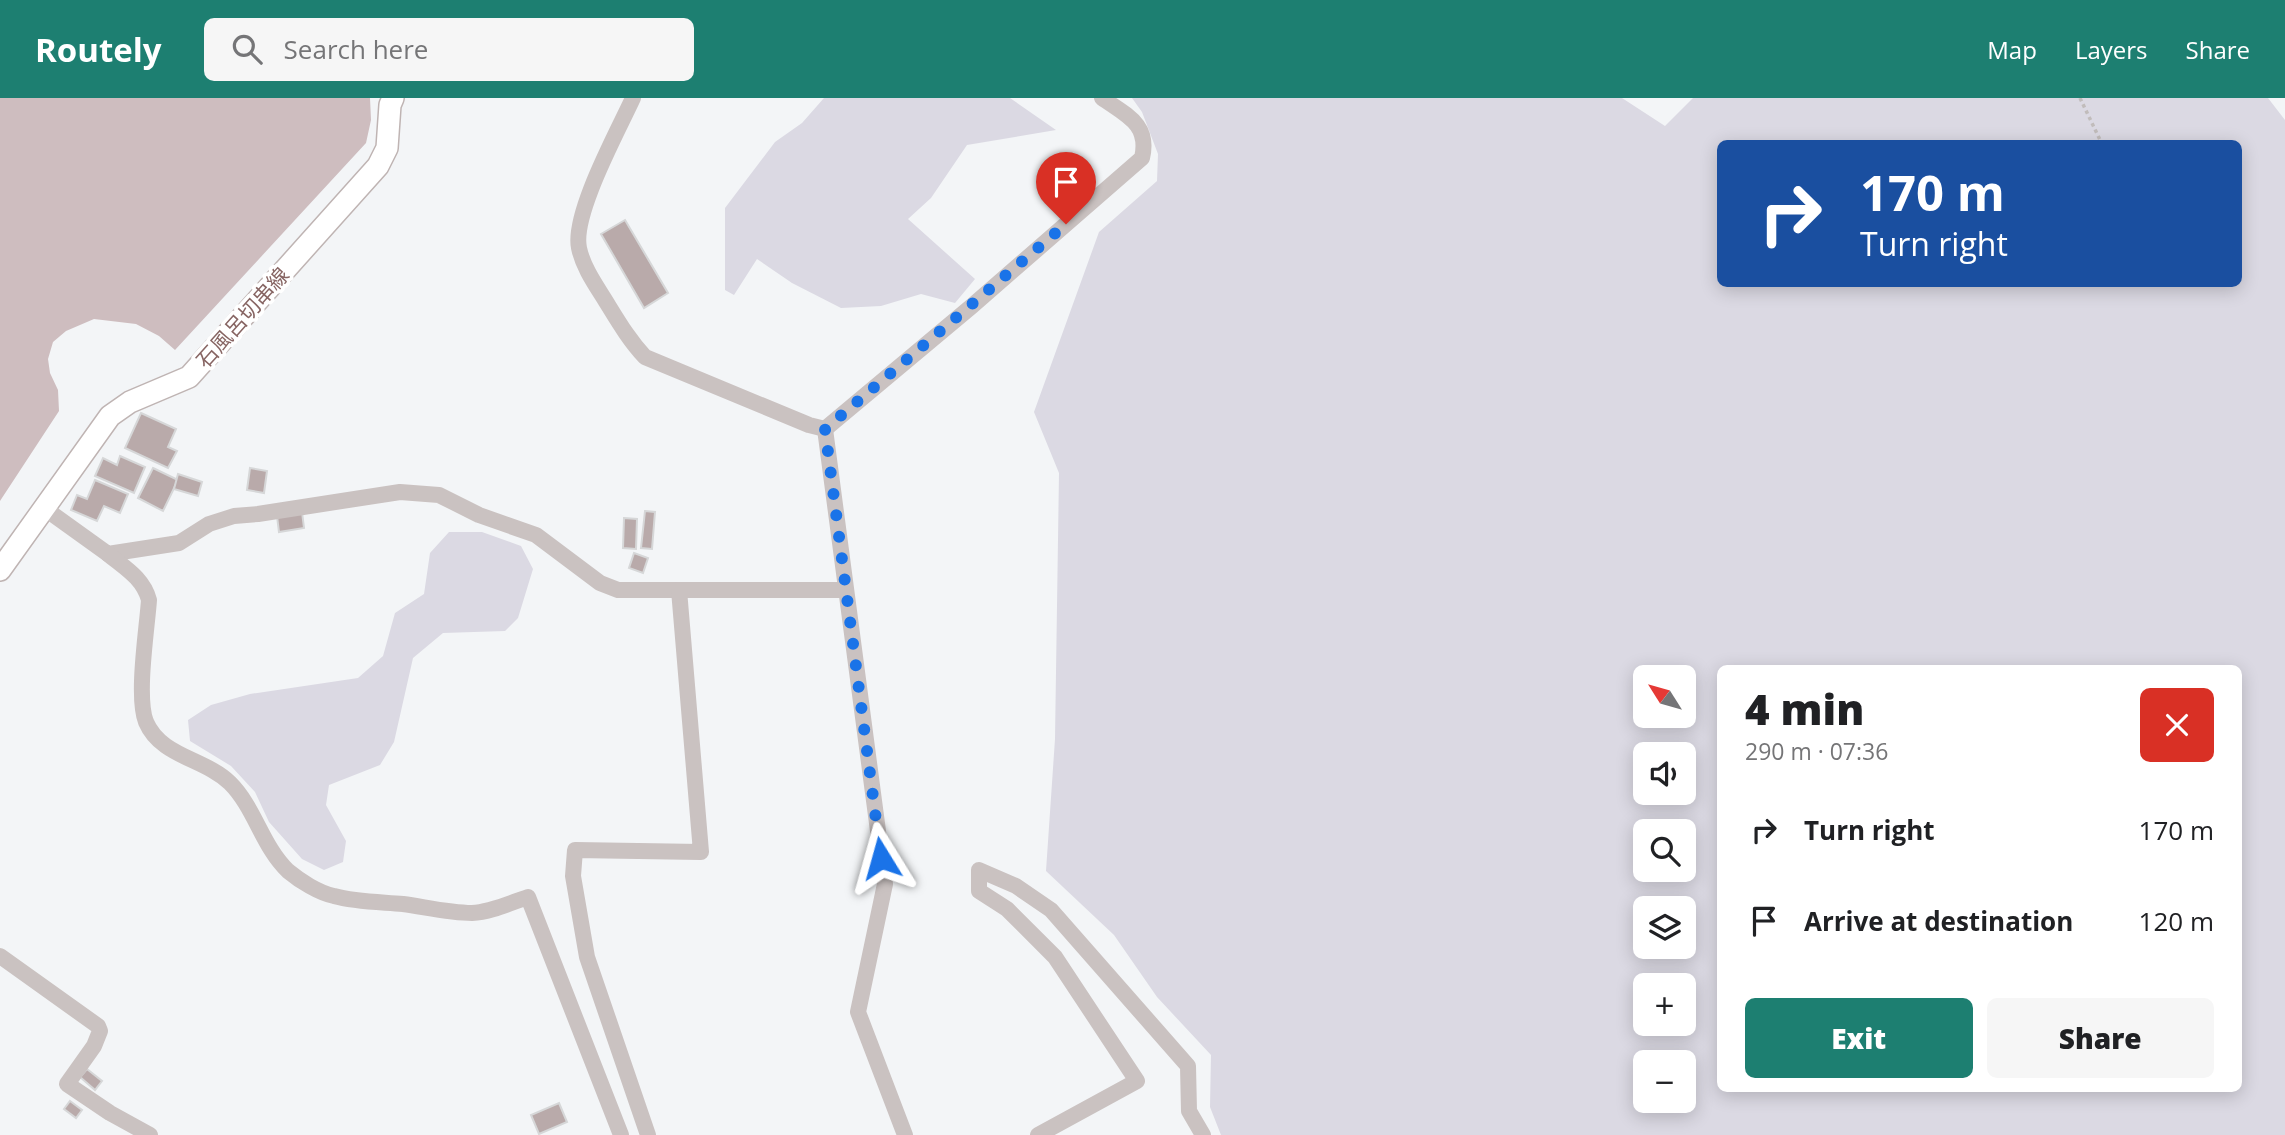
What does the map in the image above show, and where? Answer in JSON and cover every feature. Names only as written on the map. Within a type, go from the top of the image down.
[{"type":"main road","name":"石風呂切串線","points":[[0,570],[110,416],[130,402],[189,377],[378,166],[387,148],[390,105],[393,98]]},
{"type":"street","points":[[633,98],[593,185],[578,225],[578,247],[588,271],[631,342],[645,357],[809,425],[825,429]]},
{"type":"street","points":[[825,429],[1142,158],[1146,144],[1138,124],[1102,98]]},
{"type":"street","points":[[825,429],[885,884],[858,1012],[905,1135]]},
{"type":"street","points":[[107,554],[179,543],[209,524],[234,516],[400,492],[439,495],[479,515],[536,535],[600,583],[618,590],[845,590]]},
{"type":"street","points":[[44,508],[137,577],[146,588],[149,600],[142,699],[145,718],[152,734],[164,746],[210,768],[229,782],[245,801],[271,850],[289,871],[311,886],[334,896],[472,913],[496,909],[528,897],[621,1135]]},
{"type":"street","points":[[648,1135],[587,957],[573,876],[575,850],[701,852],[680,590]]},
{"type":"street","points":[[1038,1135],[1137,1081],[1055,957],[1007,909],[979,891],[979,870],[1016,886],[1051,910],[1188,1066],[1189,1111],[1203,1135]]},
{"type":"street","points":[[0,956],[98,1026],[100,1031],[94,1046],[67,1084],[110,1113],[150,1135]]},
{"type":"path","points":[[2080,98],[2100,140]]},
{"type":"shaded area","points":[[0,98],[370,98],[371,120],[366,143],[175,350],[159,336],[136,324],[94,319],[66,331],[53,342],[48,359],[50,373],[58,390],[59,411],[0,501]]},
{"type":"shaded area","points":[[824,98],[1010,98],[1056,130],[967,145],[931,198],[908,219],[975,279],[955,303],[921,294],[881,306],[841,308],[792,283],[757,259],[734,295],[725,290],[725,208],[775,142],[802,123]]},
{"type":"shaded area","points":[[1132,98],[1622,98],[1665,126],[1693,98],[2268,98],[2285,120],[2285,1135],[1221,1135],[1210,1107],[1211,1055],[1157,997],[1114,935],[1046,871],[1055,739],[1059,473],[1034,412],[1099,232],[1157,181],[1158,154],[1142,112]]},
{"type":"shaded area","points":[[449,532],[482,532],[521,546],[533,569],[518,618],[505,631],[443,633],[413,658],[394,742],[380,765],[329,785],[326,805],[346,841],[343,862],[324,870],[302,859],[269,822],[255,792],[231,766],[190,741],[188,720],[211,705],[250,694],[358,678],[383,656],[395,613],[424,594],[430,553]]},
{"type":"building","points":[[625,220],[668,293],[644,308],[601,234]]},
{"type":"building","points":[[141,413],[176,429],[168,447],[177,451],[168,468],[125,448]]},
{"type":"building","points":[[120,456],[145,467],[134,493],[95,476],[103,458],[117,465]]},
{"type":"building","points":[[153,468],[178,480],[163,511],[138,498]]},
{"type":"building","points":[[250,468],[267,471],[264,493],[247,490]]},
{"type":"building","points":[[178,474],[202,482],[198,496],[174,489]]},
{"type":"building","points":[[95,480],[128,494],[120,513],[104,506],[97,521],[71,510],[77,495],[87,499]]},
{"type":"building","points":[[645,511],[655,512],[652,549],[641,548]]},
{"type":"building","points":[[302,512],[304,528],[279,532],[277,516]]},
{"type":"building","points":[[624,518],[637,519],[636,549],[623,548]]},
{"type":"building","points":[[634,553],[648,558],[643,573],[629,568]]},
{"type":"building","points":[[87,1069],[102,1081],[95,1090],[80,1077]]},
{"type":"building","points":[[70,1101],[82,1110],[76,1118],[64,1109]]},
{"type":"building","points":[[559,1103],[567,1122],[539,1134],[531,1115]]},
{"type":"route","points":[[881,858],[825,429],[1066,224]]}]
